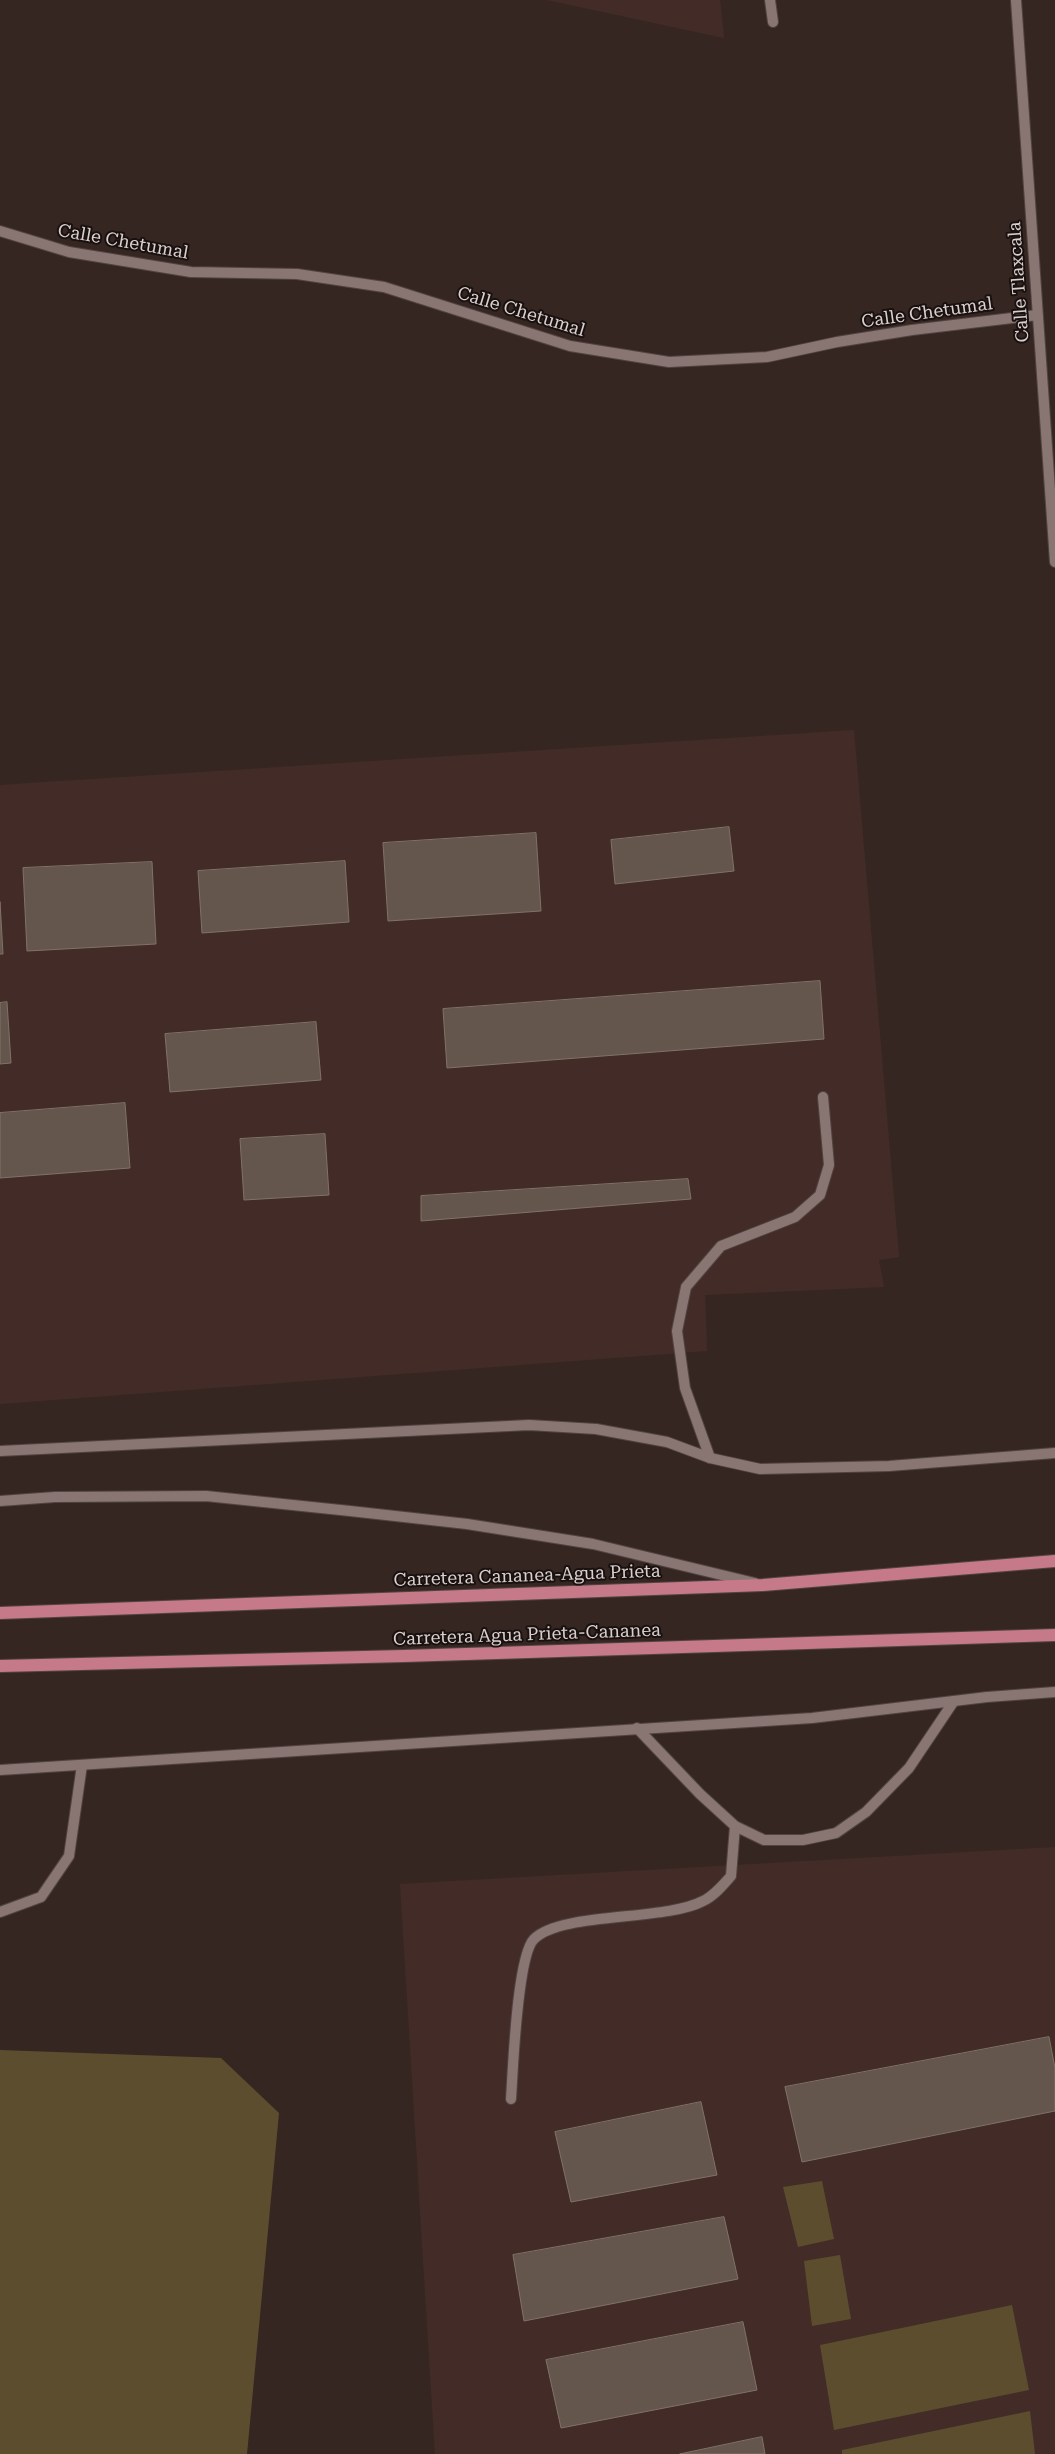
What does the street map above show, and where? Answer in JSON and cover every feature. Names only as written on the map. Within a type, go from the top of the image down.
[{"type":"main road","name":"Carretera Cananea-Agua Prieta","points":[[0,1613],[764,1585],[1054,1561]]},
{"type":"main road","name":"Carretera Agua Prieta-Cananea","points":[[0,1666],[404,1656],[1055,1635]]},
{"type":"street","points":[[770,0],[773,22]]},
{"type":"street","name":"Calle Tlaxcala","points":[[1016,0],[1037,315],[1052,478],[1055,562]]},
{"type":"street","name":"Calle Chetumal","points":[[0,231],[69,252],[191,272],[297,274],[384,287],[570,346],[669,362],[767,357],[837,342],[912,330],[1037,315]]},
{"type":"street","points":[[710,1458],[685,1388],[677,1331],[686,1287],[721,1246],[795,1217],[820,1195],[829,1164],[822,1097]]},
{"type":"street","points":[[0,1452],[529,1425],[596,1429],[667,1442],[710,1458],[760,1469],[889,1466],[1055,1453]]},
{"type":"street","points":[[0,1501],[55,1497],[206,1496],[350,1511],[467,1524],[593,1544],[764,1585]]},
{"type":"street","points":[[0,1770],[812,1718],[954,1701],[1055,1692]]},
{"type":"street","points":[[637,1728],[700,1794],[735,1826],[764,1840],[803,1840],[836,1833],[866,1812],[909,1768],[954,1701]]},
{"type":"street","points":[[0,1912],[41,1897],[69,1856],[82,1765]]},
{"type":"street","points":[[511,2099],[523,1966],[534,1939],[552,1928],[570,1924],[673,1910],[703,1902],[731,1876],[735,1826]]},
{"type":"shaded area","points":[[547,0],[720,0],[724,38]]},
{"type":"shaded area","points":[[854,730],[899,1257],[879,1260],[884,1287],[705,1295],[707,1351],[0,1404],[0,785]]},
{"type":"shaded area","points":[[1055,1847],[1055,2454],[435,2454],[400,1884]]},
{"type":"shaded area","points":[[0,2050],[221,2058],[279,2113],[247,2454],[0,2454]]},
{"type":"shaded area","points":[[822,2181],[834,2239],[798,2247],[783,2187]]},
{"type":"shaded area","points":[[840,2255],[851,2319],[812,2326],[804,2261]]},
{"type":"shaded area","points":[[1012,2305],[1029,2390],[834,2430],[820,2345]]},
{"type":"shaded area","points":[[1030,2411],[1035,2454],[842,2454],[842,2450]]},
{"type":"building","points":[[729,827],[734,871],[615,884],[611,840]]},
{"type":"building","points":[[536,833],[541,911],[388,921],[383,843]]},
{"type":"building","points":[[345,861],[349,922],[202,933],[198,871]]},
{"type":"building","points":[[152,862],[156,944],[27,951],[23,868]]},
{"type":"building","points":[[0,902],[3,954],[0,954]]},
{"type":"building","points":[[820,981],[824,1039],[447,1068],[443,1009]]},
{"type":"building","points":[[7,1002],[11,1063],[0,1064],[0,1003]]},
{"type":"building","points":[[316,1022],[321,1080],[170,1092],[165,1034]]},
{"type":"building","points":[[125,1103],[130,1168],[0,1178],[0,1113]]},
{"type":"building","points":[[325,1134],[329,1195],[244,1200],[240,1139]]},
{"type":"building","points":[[688,1179],[691,1199],[421,1221],[421,1196]]},
{"type":"building","points":[[1049,2037],[1055,2068],[1055,2111],[802,2162],[785,2087]]},
{"type":"building","points":[[701,2102],[717,2175],[571,2202],[555,2132]]},
{"type":"building","points":[[724,2217],[738,2279],[524,2321],[513,2255]]},
{"type":"building","points":[[743,2322],[757,2390],[561,2428],[546,2360]]},
{"type":"building","points":[[762,2437],[765,2454],[680,2454]]}]
